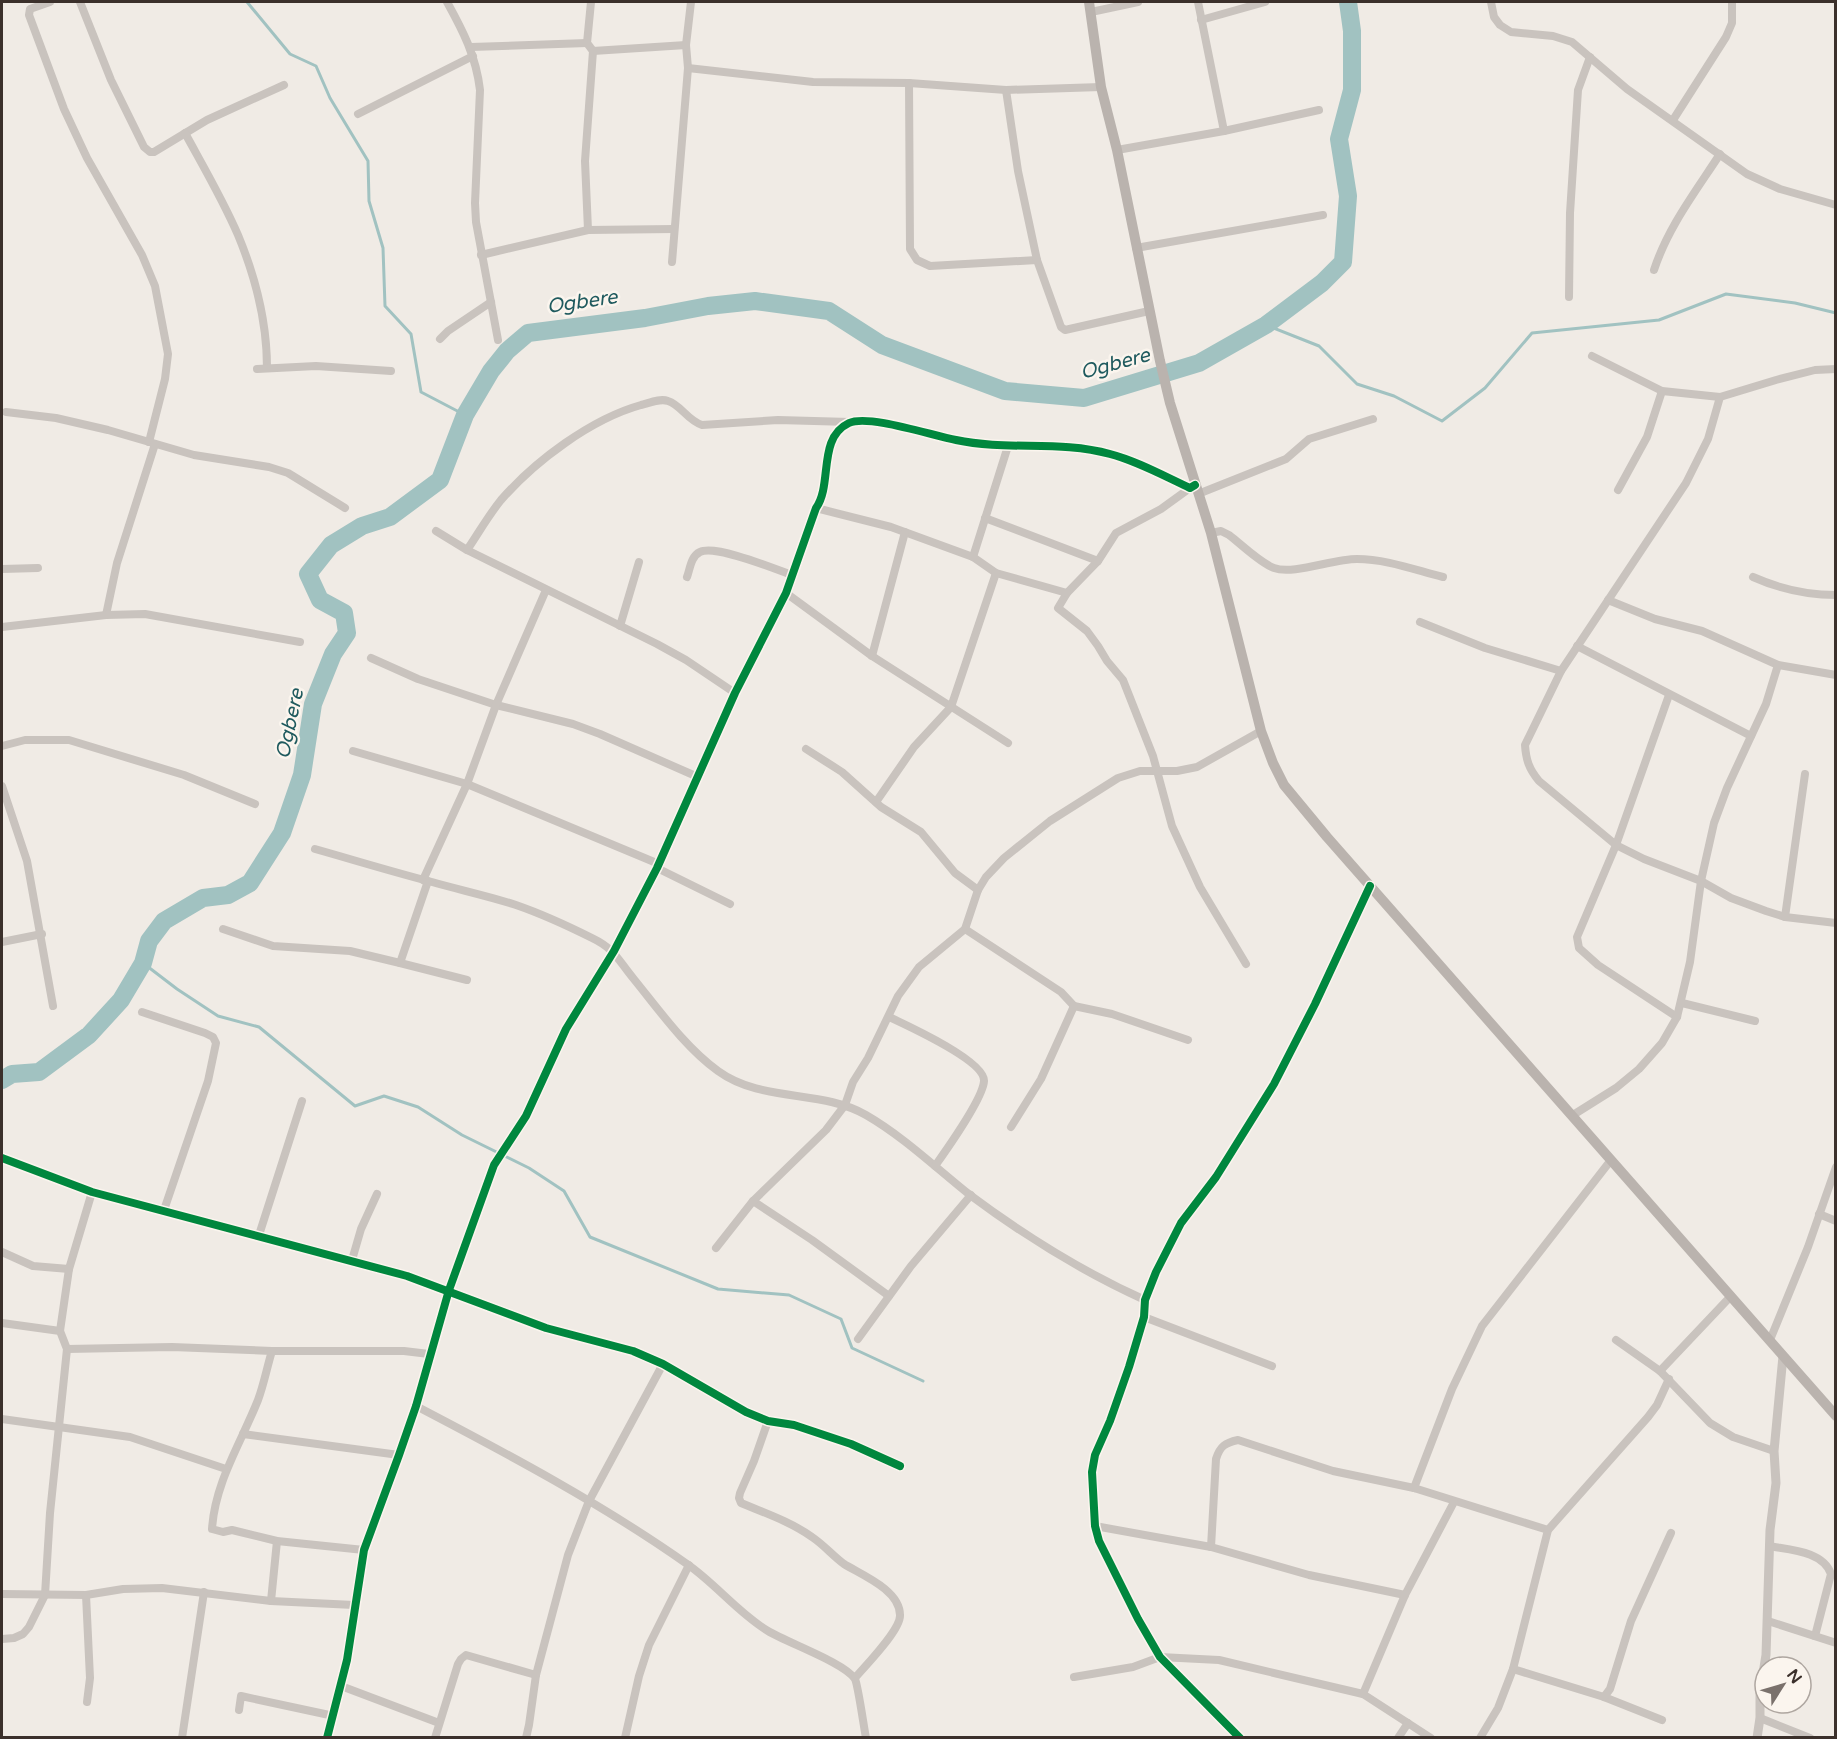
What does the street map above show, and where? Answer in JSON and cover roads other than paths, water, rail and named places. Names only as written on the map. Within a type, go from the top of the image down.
[{"type":"main road","points":[[1090,7],[1101,87],[1117,150],[1160,362],[1195,489],[1211,533],[1261,731],[1272,763],[1284,784],[1370,886],[1836,1416]]},
{"type":"street","points":[[50,2],[35,5],[30,9],[29,15],[64,109],[87,158],[142,255],[155,286],[168,354],[152,443],[117,563],[106,615]]},
{"type":"street","points":[[81,2],[111,80],[146,150],[150,152],[154,152],[207,120],[284,85]]},
{"type":"street","points":[[447,2],[471,47],[480,90],[475,203],[481,255],[498,340]]},
{"type":"street","points":[[588,230],[585,161],[592,51],[587,43],[591,2]]},
{"type":"street","points":[[672,262],[687,68],[686,45],[691,2]]},
{"type":"street","points":[[1090,7],[1138,2]]},
{"type":"street","points":[[1198,2],[1224,131]]},
{"type":"street","points":[[1201,20],[1265,2]]},
{"type":"street","points":[[1491,2],[1494,17],[1500,25],[1511,32],[1562,38],[1572,42],[1628,89],[1747,174],[1780,189],[1836,205]]},
{"type":"street","points":[[1673,120],[1726,37],[1732,23],[1732,2]]},
{"type":"street","points":[[471,47],[587,43]]},
{"type":"street","points":[[592,51],[686,45]]},
{"type":"street","points":[[358,114],[473,56]]},
{"type":"street","points":[[1569,297],[1570,213],[1578,90],[1590,57]]},
{"type":"street","points":[[687,68],[813,82],[909,83],[1006,90],[1101,87]]},
{"type":"street","points":[[909,83],[910,249],[917,260],[930,266],[1037,260]]},
{"type":"street","points":[[1006,90],[1018,171],[1037,260],[1062,328],[1065,330],[1149,311]]},
{"type":"street","points":[[1117,150],[1224,131],[1319,110]]},
{"type":"street","points":[[185,133],[238,235],[260,306],[267,368]]},
{"type":"street","points":[[1654,270],[1672,228],[1720,154]]},
{"type":"street","points":[[1136,248],[1323,215]]},
{"type":"street","points":[[481,255],[588,230],[674,229]]},
{"type":"street","points":[[440,339],[491,302]]},
{"type":"street","points":[[1592,356],[1662,391],[1720,397],[1815,370],[1836,369]]},
{"type":"street","points":[[257,369],[315,366],[391,371]]},
{"type":"street","points":[[1618,490],[1647,437],[1662,391]]},
{"type":"street","points":[[1720,397],[1708,439],[1686,483],[1561,671],[1525,745],[1526,758],[1530,770],[1539,781],[1616,846],[1701,881],[1731,898],[1785,917],[1836,923]]},
{"type":"street","points":[[467,550],[500,502],[551,454],[583,432],[630,408],[661,400],[674,404],[692,422],[702,424],[778,420],[850,422],[870,420],[960,441],[1008,446],[1057,446],[1109,454],[1195,489]]},
{"type":"street","points":[[6,412],[56,418],[108,430],[206,458],[269,467],[302,481],[345,508]]},
{"type":"street","points":[[1246,964],[1200,887],[1172,826],[1158,771],[1123,680],[1087,631],[1058,608],[1067,593],[1098,561],[1116,533],[1195,489],[1286,459],[1309,439],[1373,419]]},
{"type":"street","points":[[327,1737],[347,1660],[364,1550],[416,1406],[449,1290],[494,1165],[526,1116],[566,1029],[614,951],[658,866],[735,693],[786,593],[816,508],[822,500],[832,440],[840,429],[850,422]]},
{"type":"street","points":[[973,557],[1008,446]]},
{"type":"street","points":[[816,508],[905,532],[973,557],[996,573],[1067,593]]},
{"type":"street","points":[[985,518],[1098,561]]},
{"type":"street","points":[[436,531],[467,550],[686,660],[735,693]]},
{"type":"street","points":[[1211,533],[1221,531],[1229,535],[1274,568],[1287,570],[1333,560],[1356,559],[1383,561],[1443,577]]},
{"type":"street","points":[[872,656],[905,532]]},
{"type":"street","points":[[687,577],[692,560],[699,552],[707,550],[738,556],[792,576]]},
{"type":"street","points":[[620,626],[639,562]]},
{"type":"street","points":[[2,569],[38,568]]},
{"type":"street","points":[[876,802],[914,747],[951,707],[996,573]]},
{"type":"street","points":[[1753,577],[1790,591],[1814,595],[1836,595]]},
{"type":"street","points":[[400,963],[426,880],[467,784],[496,705],[546,590]]},
{"type":"street","points":[[786,593],[872,656],[1008,743]]},
{"type":"street","points":[[1608,600],[1656,619],[1702,631],[1778,665],[1836,675]]},
{"type":"street","points":[[2,627],[106,615],[145,614],[300,642]]},
{"type":"street","points":[[1420,622],[1485,648],[1561,671]]},
{"type":"street","points":[[1577,646],[1750,736]]},
{"type":"street","points":[[371,658],[418,679],[496,705],[573,724],[698,777]]},
{"type":"street","points":[[1573,1115],[1616,1088],[1639,1069],[1662,1043],[1677,1017],[1690,962],[1701,881],[1714,823],[1727,788],[1766,704],[1778,665]]},
{"type":"street","points":[[1669,695],[1616,846],[1577,937],[1579,948],[1598,965],[1677,1017]]},
{"type":"street","points":[[716,1248],[753,1201],[826,1130],[845,1104],[898,996],[919,967],[965,929],[978,890],[986,877],[1004,858],[1050,821],[1118,778],[1140,771],[1178,771],[1197,767],[1261,731]]},
{"type":"street","points":[[2,746],[25,740],[69,740],[184,775],[255,804]]},
{"type":"street","points":[[806,749],[842,772],[876,802],[921,832],[956,873],[978,890]]},
{"type":"street","points":[[353,751],[467,784],[658,866],[730,904]]},
{"type":"street","points":[[1785,917],[1805,774]]},
{"type":"street","points":[[2,786],[27,861],[42,934],[53,1006]]},
{"type":"street","points":[[315,849],[517,905],[594,939],[614,951],[631,976],[680,1034],[719,1072],[739,1084],[778,1094],[845,1104],[885,1127],[971,1195],[1075,1265],[1145,1300]]},
{"type":"street","points":[[1240,1737],[1160,1657],[1138,1619],[1104,1554],[1095,1526],[1092,1472],[1095,1455],[1110,1421],[1144,1317],[1145,1300],[1156,1272],[1181,1223],[1216,1177],[1274,1084],[1315,1004],[1370,886]]},
{"type":"street","points":[[223,929],[273,946],[350,951],[467,980]]},
{"type":"street","points":[[965,929],[1061,992],[1074,1006],[1112,1014],[1188,1040]]},
{"type":"street","points":[[2,942],[42,934]]},
{"type":"street","points":[[1682,1003],[1755,1021]]},
{"type":"street","points":[[1011,1127],[1041,1079],[1074,1006]]},
{"type":"street","points":[[142,1012],[205,1033],[213,1037],[216,1044],[208,1081],[164,1210]]},
{"type":"street","points":[[889,1017],[937,1041],[975,1066],[984,1080],[968,1117],[935,1166]]},
{"type":"street","points":[[259,1235],[302,1101]]},
{"type":"street","points":[[2,1158],[93,1192],[407,1276],[546,1328],[633,1351],[663,1364],[746,1412],[851,1444],[900,1466]]},
{"type":"street","points":[[1414,1488],[1452,1389],[1482,1326],[1611,1160]]},
{"type":"street","points":[[1770,1340],[1836,1167]]},
{"type":"street","points":[[2,1639],[14,1638],[23,1634],[45,1595],[50,1513],[67,1349],[60,1331],[69,1269],[93,1192]]},
{"type":"street","points":[[352,1260],[361,1229],[377,1194]]},
{"type":"street","points":[[858,1339],[911,1266],[971,1195]]},
{"type":"street","points":[[753,1201],[812,1240],[889,1296]]},
{"type":"street","points":[[1819,1214],[1836,1221]]},
{"type":"street","points":[[2,1252],[33,1266],[69,1269]]},
{"type":"street","points":[[1660,1371],[1731,1296]]},
{"type":"street","points":[[1144,1317],[1272,1366]]},
{"type":"street","points":[[2,1323],[60,1331]]},
{"type":"street","points":[[1616,1340],[1660,1371],[1710,1423],[1733,1437],[1774,1451]]},
{"type":"street","points":[[67,1349],[172,1347],[272,1351],[404,1351],[429,1354]]},
{"type":"street","points":[[272,1351],[258,1398],[226,1469],[213,1514],[212,1529],[223,1532],[232,1530],[277,1541],[364,1550]]},
{"type":"street","points":[[1757,1737],[1760,1692],[1766,1655],[1769,1546],[1776,1483],[1774,1451],[1783,1356]]},
{"type":"street","points":[[526,1737],[536,1675],[568,1555],[590,1502],[663,1364]]},
{"type":"street","points":[[1480,1737],[1498,1708],[1513,1669],[1548,1530],[1648,1417],[1657,1405],[1669,1379]]},
{"type":"street","points":[[416,1406],[493,1446],[590,1502],[689,1565],[749,1618],[769,1631],[836,1663],[855,1678],[866,1737]]},
{"type":"street","points":[[2,1419],[130,1437],[226,1469]]},
{"type":"street","points":[[768,1420],[740,1493],[741,1503],[788,1523],[813,1537],[844,1563],[888,1591],[897,1604],[900,1616],[896,1627],[855,1678]]},
{"type":"street","points":[[243,1434],[399,1455]]},
{"type":"street","points":[[1211,1547],[1216,1459],[1219,1449],[1225,1443],[1238,1440],[1333,1471],[1414,1488],[1548,1530]]},
{"type":"street","points":[[1364,1694],[1405,1595],[1454,1502]]},
{"type":"street","points":[[1095,1526],[1211,1547],[1310,1575],[1405,1595]]},
{"type":"street","points":[[1604,1696],[1610,1689],[1631,1621],[1671,1533]]},
{"type":"street","points":[[271,1601],[277,1541]]},
{"type":"street","points":[[1769,1546],[1819,1558],[1829,1567],[1831,1574],[1815,1636]]},
{"type":"street","points":[[625,1737],[639,1676],[649,1645],[689,1565]]},
{"type":"street","points":[[2,1594],[86,1595],[123,1589],[162,1588],[271,1601],[354,1605]]},
{"type":"street","points":[[182,1737],[204,1592]]},
{"type":"street","points":[[86,1595],[90,1678],[87,1702]]},
{"type":"street","points":[[1768,1621],[1836,1643]]},
{"type":"street","points":[[435,1737],[460,1659],[466,1655],[536,1675]]},
{"type":"street","points":[[1074,1677],[1132,1667],[1160,1657],[1219,1660],[1364,1694],[1431,1737]]},
{"type":"street","points":[[1513,1669],[1604,1696],[1662,1720]]},
{"type":"street","points":[[341,1686],[439,1723]]},
{"type":"street","points":[[239,1710],[241,1696],[334,1716]]},
{"type":"street","points":[[1760,1718],[1810,1737]]},
{"type":"street","points":[[1398,1737],[1408,1722]]},
{"type":"waterway","points":[[247,2],[290,54],[316,66],[330,98],[368,161],[369,201],[383,248],[385,306],[411,334],[421,392],[465,415]]},
{"type":"waterway","name":"Ogbere","points":[[2,1080],[12,1074],[39,1072],[89,1035],[121,1000],[143,963],[149,941],[164,921],[203,898],[228,895],[250,883],[282,833],[302,775],[313,704],[333,654],[347,633],[344,613],[320,600],[308,574],[331,545],[362,526],[390,517],[440,480],[465,415],[491,371],[507,351],[528,333],[755,301],[829,311],[882,345],[1005,391],[1084,398],[1199,363],[1266,325],[1322,283],[1343,262],[1348,196],[1339,139],[1352,90],[1352,31],[1348,2]]},
{"type":"waterway","points":[[1266,325],[1319,346],[1357,384],[1394,396],[1442,421],[1485,388],[1532,333],[1659,320],[1726,294],[1795,303],[1836,313]]},
{"type":"waterway","points":[[143,963],[218,1016],[259,1027],[355,1106],[384,1096],[418,1107],[462,1135],[529,1168],[564,1191],[590,1237],[718,1289],[789,1295],[841,1319],[852,1348],[923,1381]]}]
